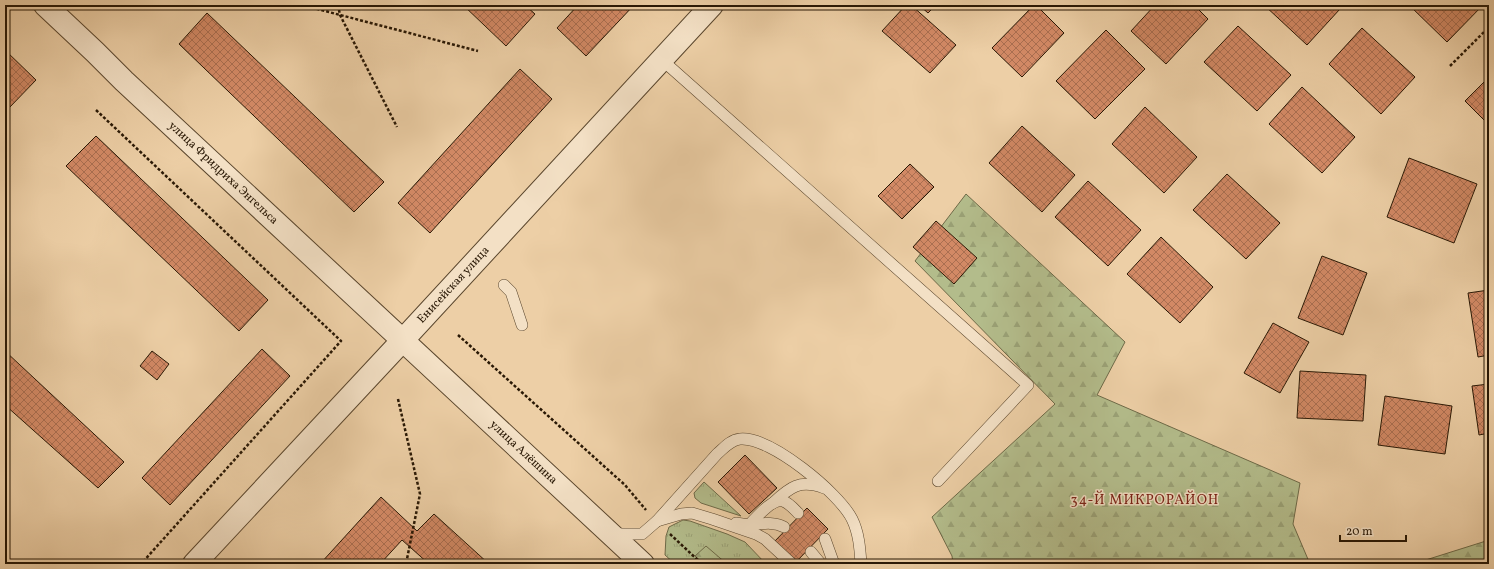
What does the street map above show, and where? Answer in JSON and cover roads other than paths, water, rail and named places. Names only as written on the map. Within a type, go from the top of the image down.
[{"type":"street","name":"улица Фридриха Энгельса","points":[[46,5],[124,81],[402,341]]},
{"type":"street","name":"Енисейская улица","points":[[194,564],[712,5]]},
{"type":"street","name":"улица Алёшина","points":[[402,341],[643,564]]},
{"type":"lane","points":[[661,59],[1028,385],[938,481]]},
{"type":"lane","points":[[504,285],[512,292],[522,325]]},
{"type":"lane","points":[[611,534],[642,534],[657,521],[717,454],[727,445],[740,439],[754,441],[782,454],[814,477],[846,508],[853,520],[860,542],[861,564]]},
{"type":"lane","points":[[749,525],[787,491],[798,485],[814,485],[830,492]]},
{"type":"lane","points":[[773,503],[784,501],[798,513]]},
{"type":"lane","points":[[657,521],[681,514],[692,513],[756,534],[765,539],[792,564]]},
{"type":"lane","points":[[720,522],[749,525],[775,523],[784,526]]},
{"type":"lane","points":[[825,538],[834,564]]},
{"type":"lane","points":[[811,552],[821,564]]},
{"type":"district","name":"34-Й МИКРОРАЙОН","points":[[1145,500]]}]
